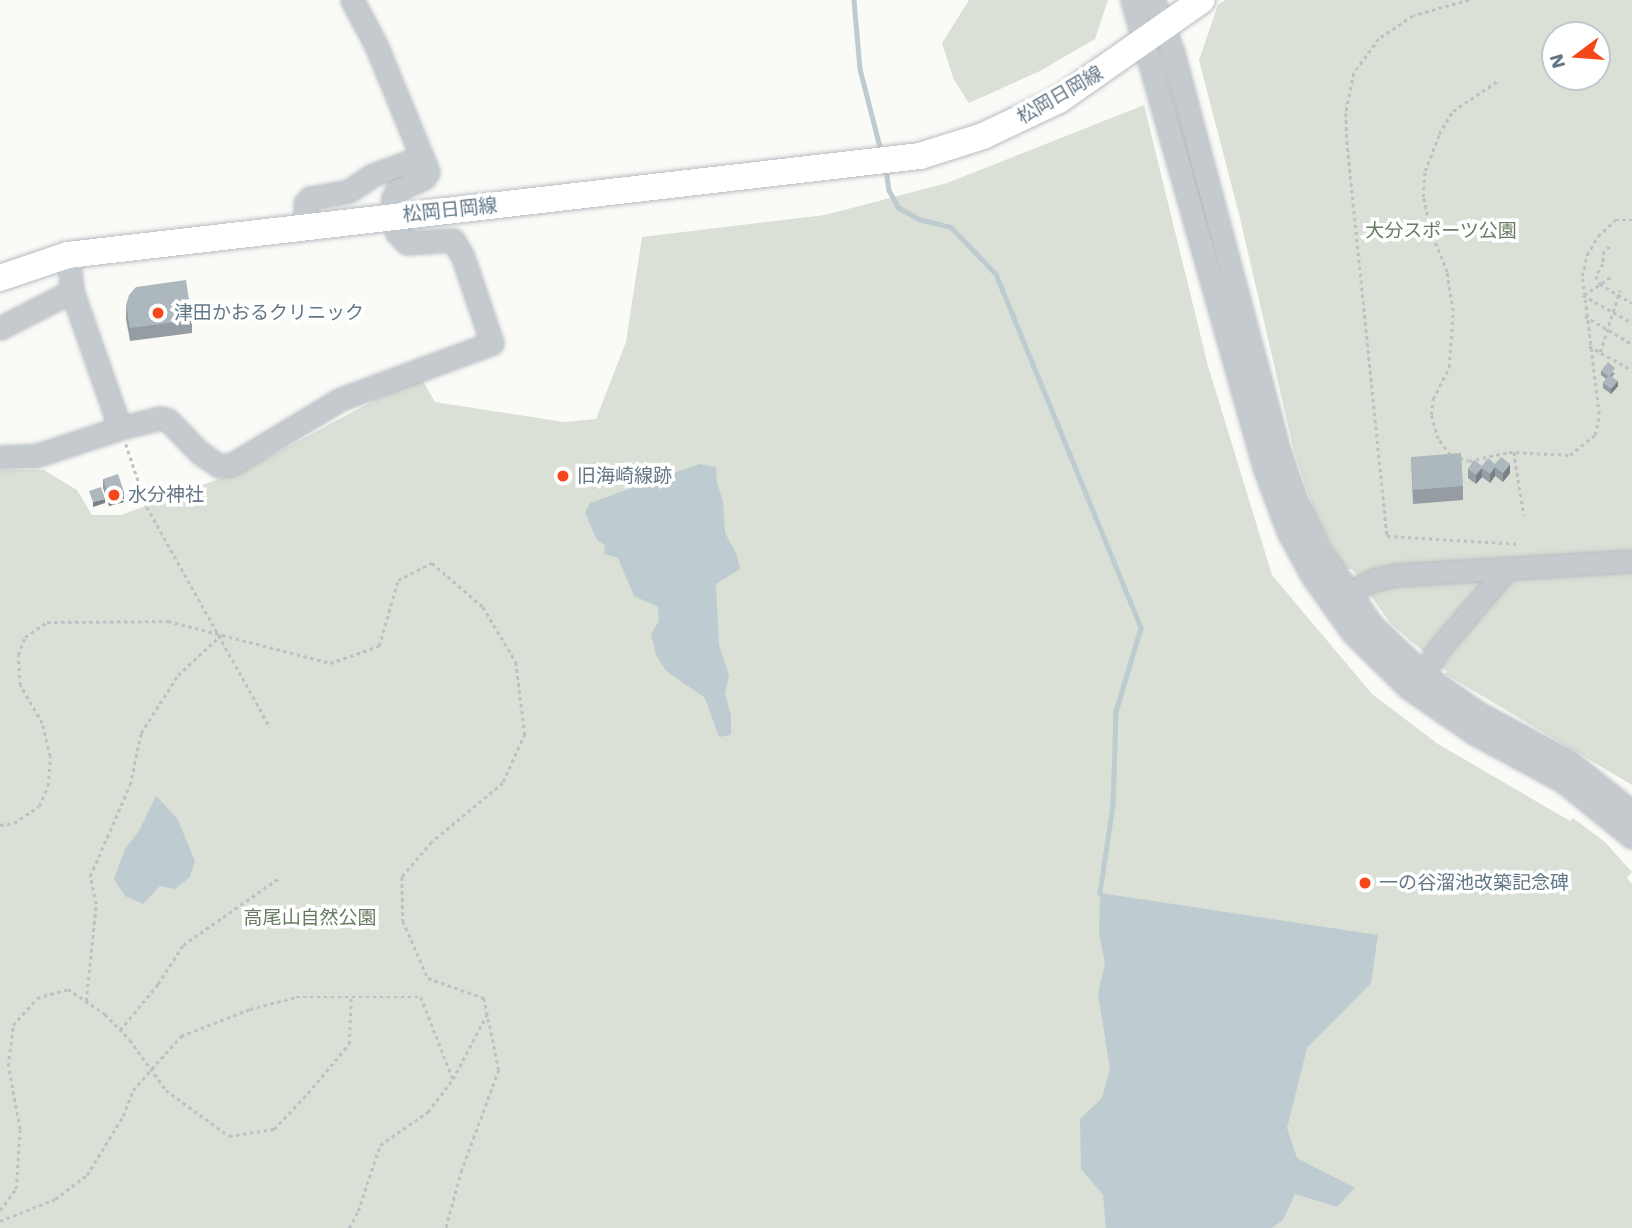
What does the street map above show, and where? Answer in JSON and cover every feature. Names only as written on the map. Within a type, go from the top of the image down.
[{"type":"main road","name":"松岡日岡線","points":[[0,278],[68,255],[306,225],[668,187],[902,157],[917,145],[1022,111],[1157,17],[1202,0]]},
{"type":"street","points":[[0,457],[35,456],[160,418],[168,420],[200,453],[219,466],[231,465],[341,399],[492,343],[462,255],[453,240],[407,243],[397,233],[393,198],[397,190],[424,178],[428,172],[376,45],[352,0]]},
{"type":"street","points":[[1132,0],[1157,17],[1287,476],[1311,534],[1348,593],[1380,634],[1424,675],[1478,713],[1568,761],[1632,812]]},
{"type":"street","points":[[1157,17],[1264,467],[1289,533],[1321,590],[1364,645],[1423,699],[1474,733],[1563,782],[1632,837]]},
{"type":"street","points":[[306,225],[305,204],[310,198],[349,191],[373,175],[422,157]]},
{"type":"street","points":[[68,255],[72,290],[120,428]]},
{"type":"street","points":[[0,328],[72,290]]},
{"type":"street","points":[[1348,593],[1373,580],[1396,575],[1632,561]]},
{"type":"street","points":[[1424,675],[1436,652],[1507,569]]},
{"type":"path","points":[[1468,0],[1413,16],[1379,39],[1354,73],[1346,113],[1347,141],[1387,536],[1520,544]]},
{"type":"path","points":[[1499,80],[1453,111],[1439,134],[1425,171],[1423,197],[1430,229],[1447,272],[1453,311],[1449,367],[1433,399],[1431,415],[1438,439],[1449,454],[1469,461],[1514,452],[1570,454],[1595,435],[1599,414],[1585,316],[1584,265],[1598,236],[1615,220],[1632,220]]},
{"type":"path","points":[[1610,247],[1604,251],[1603,264],[1597,271],[1600,284],[1632,303]]},
{"type":"path","points":[[1583,294],[1611,277]]},
{"type":"path","points":[[1600,352],[1620,290]]},
{"type":"path","points":[[1583,294],[1632,323]]},
{"type":"path","points":[[1585,316],[1632,344]]},
{"type":"path","points":[[1589,345],[1632,370]]},
{"type":"path","points":[[120,428],[147,507],[221,635],[270,727]]},
{"type":"path","points":[[1514,452],[1524,515]]},
{"type":"path","points":[[0,825],[14,823],[39,806],[48,786],[50,756],[41,723],[20,685],[18,655],[25,637],[47,622],[168,621],[330,663],[379,646],[398,580],[432,563],[483,607],[516,662],[525,734],[503,783],[432,842],[402,877],[403,921],[428,978],[484,998],[499,1070],[462,1170],[446,1228]]},
{"type":"path","points":[[86,1001],[96,904],[90,876],[130,785],[141,733],[178,675],[221,635]]},
{"type":"path","points":[[121,1030],[158,984],[183,946],[279,878]]},
{"type":"path","points":[[0,1210],[16,1189],[20,1129],[8,1066],[13,1025],[37,998],[68,989],[86,1001],[121,1030],[166,1090],[229,1136],[274,1129],[349,1044],[351,996]]},
{"type":"path","points":[[0,1221],[55,1199],[88,1175],[123,1116],[133,1090],[181,1035],[250,1009],[296,997],[421,997],[453,1079]]},
{"type":"path","points":[[349,1228],[358,1211],[380,1145],[428,1112],[453,1079],[487,1014]]},
{"type":"green space","points":[[969,0],[1108,0],[1095,39],[1040,71],[969,103],[954,80],[942,43]]},
{"type":"green space","name":"大分スポーツ公園","points":[[1225,0],[1632,0],[1632,785],[1445,674],[1447,672],[1391,624],[1352,569],[1344,569],[1315,514],[1294,451],[1239,214],[1199,60],[1218,5]]},
{"type":"green space","name":"高尾山自然公園","points":[[1144,105],[1208,366],[1272,575],[1372,694],[1438,744],[1570,821],[1573,818],[1605,842],[1632,872],[1627,878],[1632,884],[1632,1228],[0,1228],[0,470],[44,470],[77,490],[92,515],[121,515],[246,469],[420,376],[435,402],[564,422],[596,419],[626,342],[642,237],[825,215],[947,183]]},
{"type":"shaded area","points":[[699,464],[716,467],[717,483],[723,501],[725,533],[737,555],[740,569],[716,584],[719,645],[729,675],[725,694],[731,715],[731,735],[719,737],[705,698],[666,671],[656,655],[651,634],[659,621],[658,607],[634,596],[618,558],[604,554],[605,545],[597,540],[585,513],[590,503]]},
{"type":"shaded area","points":[[156,796],[177,818],[195,861],[190,877],[175,889],[160,886],[143,904],[125,896],[114,879],[125,849],[139,831]]},
{"type":"shaded area","points":[[1100,893],[1378,935],[1371,983],[1307,1048],[1287,1128],[1297,1158],[1355,1188],[1337,1207],[1295,1194],[1283,1220],[1272,1228],[1106,1228],[1103,1195],[1081,1169],[1080,1119],[1102,1098],[1110,1069],[1098,994],[1105,963],[1099,934]]},
{"type":"building","name":"津田かおるクリニック","points":[[186,280],[192,320],[130,328],[126,305],[129,295],[136,287]]},
{"type":"building","points":[[1608,362],[1615,368],[1610,376],[1618,381],[1611,389],[1603,383],[1608,376],[1601,371]]},
{"type":"building","points":[[1461,453],[1463,486],[1413,490],[1411,457]]},
{"type":"building","points":[[1501,457],[1510,464],[1503,473],[1495,467],[1490,474],[1482,468],[1476,475],[1468,469],[1474,460],[1482,466],[1488,458],[1495,464]]},
{"type":"building","points":[[118,474],[124,492],[109,497],[103,479]]},
{"type":"building","points":[[101,487],[105,499],[93,502],[89,491]]},
{"type":"waterway","points":[[854,0],[860,69],[881,151]]},
{"type":"waterway","points":[[886,169],[889,190],[898,207],[919,219],[951,227],[996,274],[1141,628],[1116,712],[1113,805],[1100,893]]},
{"type":"place","name":"津田かおるクリニック","points":[[158,313]]},
{"type":"place","name":"旧海崎線跡","points":[[563,476]]},
{"type":"place","name":"水分神社","points":[[114,495]]},
{"type":"place","name":"一の谷溜池改築記念碑","points":[[1365,883]]}]
